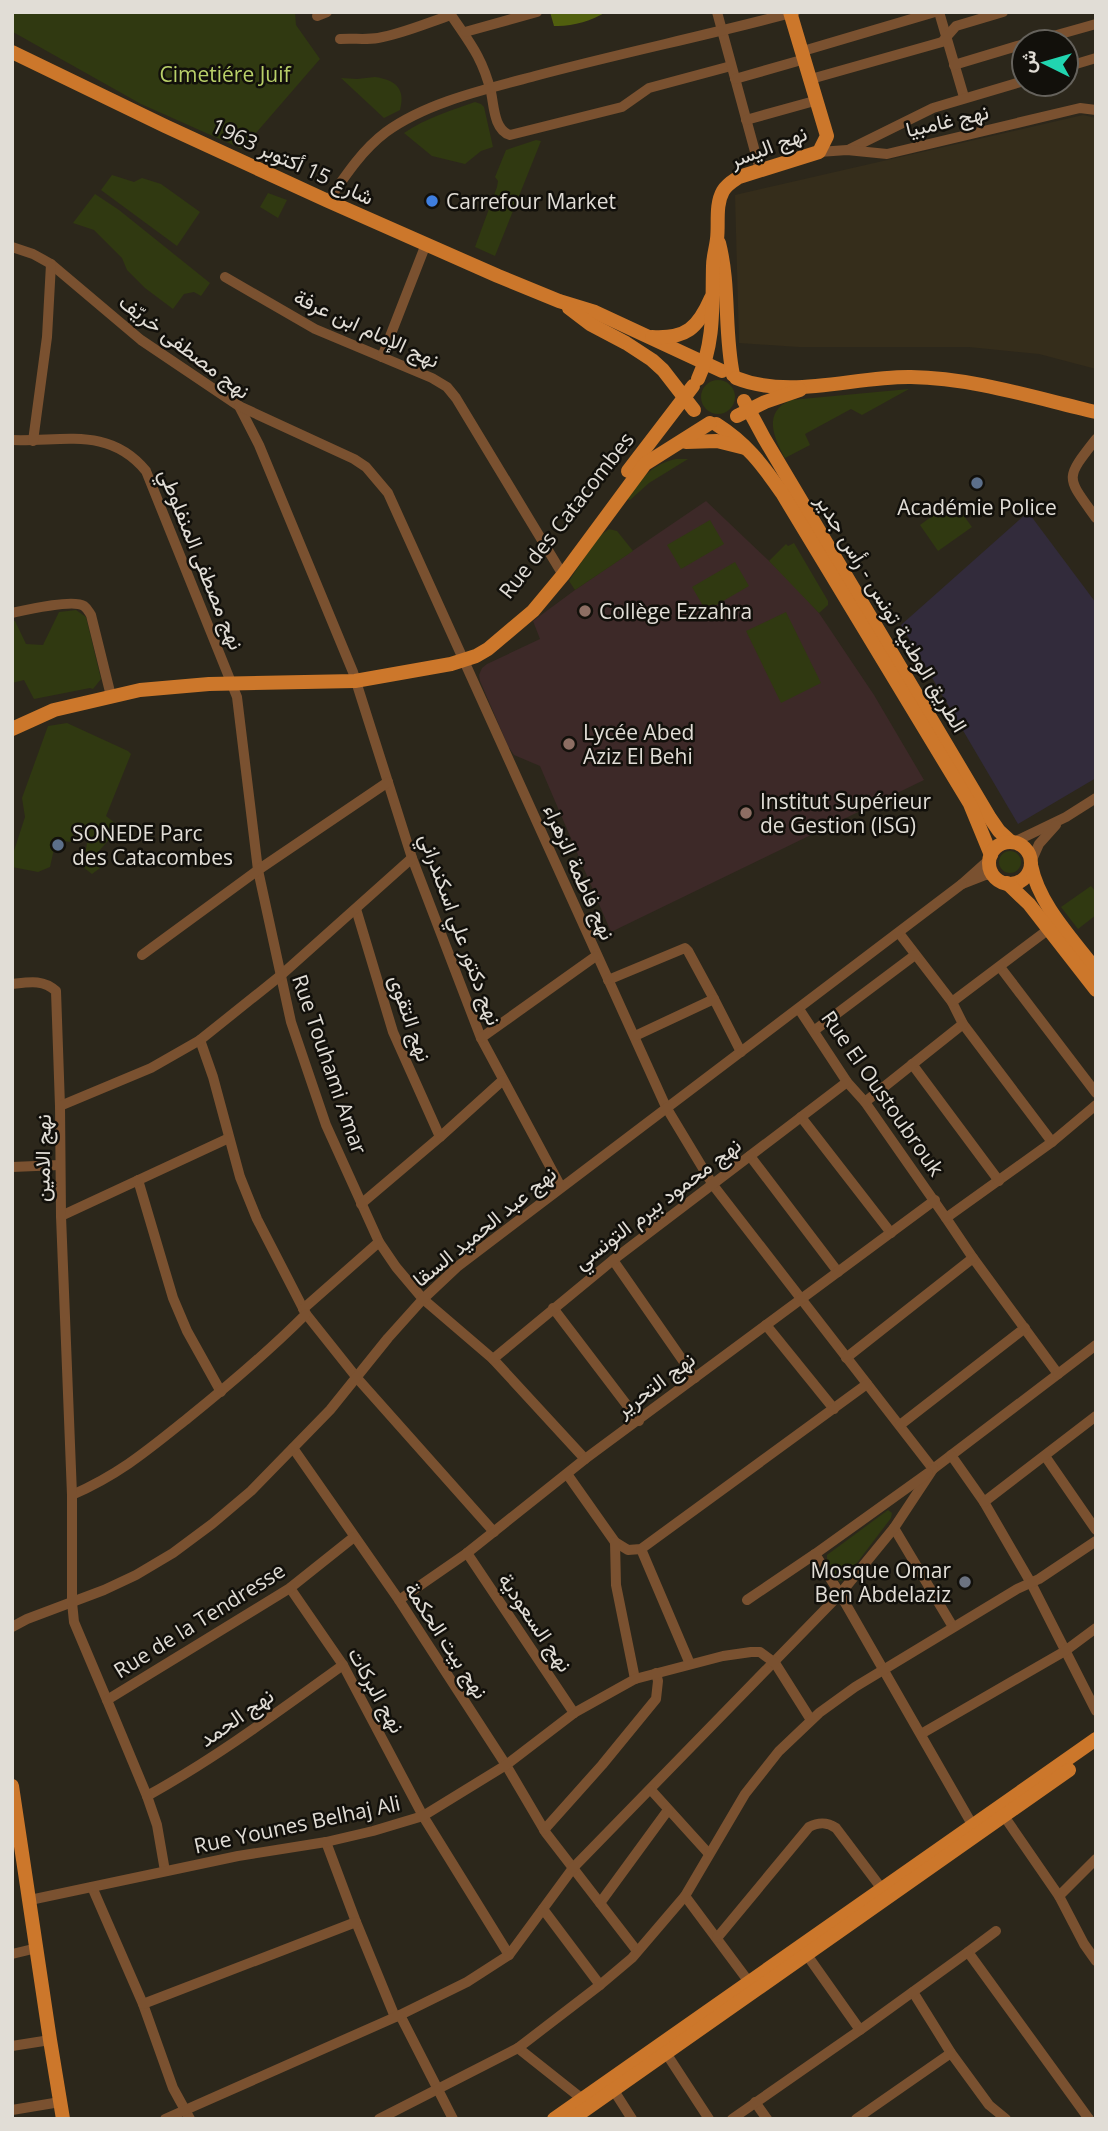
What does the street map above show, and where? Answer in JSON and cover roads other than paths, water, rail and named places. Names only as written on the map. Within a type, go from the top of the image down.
[{"type":"main road","name":"نهج اليسر","points":[[718,239],[722,192],[732,181],[819,152],[827,136],[792,13]]},
{"type":"main road","name":"شارع 15 أكتوبر 1963","points":[[12,51],[165,126],[328,201],[559,301],[595,313],[749,383],[764,386],[813,386]]},
{"type":"main road","name":"Rue des Catacombes","points":[[560,571],[633,463],[692,388],[705,363],[711,335],[713,263],[718,239]]},
{"type":"main road","points":[[718,239],[724,263],[730,374],[743,388],[743,408]]},
{"type":"main road","points":[[640,335],[669,337],[691,330],[698,323],[713,294]]},
{"type":"main road","name":"شارع 15 أكتوبر 1963","points":[[559,301],[590,324],[626,343],[692,388],[694,411],[704,421],[713,424]]},
{"type":"main road","points":[[692,388],[705,373],[730,374]]},
{"type":"main road","points":[[713,424],[730,421],[743,408],[813,386],[886,378],[972,383],[1096,412]]},
{"type":"main road","name":"الطريق الوطنية تونس - رأس جدير","points":[[743,408],[764,438],[990,818],[1012,842]]},
{"type":"main road","name":"Rue des Catacombes","points":[[12,729],[42,714],[140,690],[354,676],[462,656],[483,643],[528,604],[560,571],[645,464],[713,424]]},
{"type":"main road","name":"الطريق الوطنية تونس - رأس جدير","points":[[713,424],[733,434],[751,450],[782,493],[970,804],[990,857]]},
{"type":"main road","points":[[681,442],[717,441],[751,450]]},
{"type":"main road","points":[[1096,970],[1035,884],[1026,849],[1012,842],[999,845],[990,857],[994,875],[1018,891],[1096,990]]},
{"type":"main road","points":[[1007,883],[1021,881],[1026,877],[1031,863]]},
{"type":"main road","points":[[611,2086],[749,1982],[1096,1739]]},
{"type":"main road","points":[[554,2119],[667,2053],[1096,1751]]},
{"type":"main road","points":[[12,1786],[17,1845],[30,1900],[63,2119]]},
{"type":"main road","points":[[572,2119],[586,2102]]},
{"type":"street","points":[[465,32],[511,16],[537,12]]},
{"type":"street","points":[[717,12],[760,170]]},
{"type":"street","points":[[735,79],[937,12],[964,97]]},
{"type":"street","points":[[811,79],[942,42],[956,26],[1003,12]]},
{"type":"street","points":[[328,201],[354,162],[386,132],[423,112],[490,88],[792,13]]},
{"type":"street","points":[[340,39],[356,37],[366,40],[381,37],[450,14],[478,54],[500,129],[506,134],[514,135],[622,107],[649,88],[731,66]]},
{"type":"street","points":[[954,65],[1010,48]]},
{"type":"street","points":[[819,152],[847,150],[933,108],[1010,86]]},
{"type":"street","points":[[746,120],[818,100]]},
{"type":"street","name":"نهج غامبيا","points":[[847,150],[887,154],[1080,108],[1096,110]]},
{"type":"street","points":[[382,357],[426,244]]},
{"type":"street","name":"نهج مصطفى خريّف","points":[[12,247],[51,264],[141,340],[239,406],[260,445],[354,676]]},
{"type":"street","points":[[33,441],[47,337],[51,264]]},
{"type":"street","name":"نهج الإمام ابن عرفة","points":[[225,277],[315,328],[447,387],[560,571]]},
{"type":"street","name":"نهج فاطمة الزهراء","points":[[239,406],[354,459],[366,467],[388,493],[666,1107],[713,1185],[933,1469]]},
{"type":"street","name":"نهج مصطفى المنفلوطي","points":[[12,440],[78,439],[104,442],[122,448],[135,458],[146,471],[158,496],[232,682]]},
{"type":"street","points":[[1096,439],[1074,467],[1072,475],[1075,490],[1096,518]]},
{"type":"street","points":[[12,613],[43,607],[75,604],[84,606],[91,615],[111,696]]},
{"type":"street","name":"نهج دكتور علي اسكندراني","points":[[354,676],[412,858],[481,1038],[561,1188]]},
{"type":"street","name":"Rue Touhami Amar","points":[[232,682],[237,697],[258,870],[291,1022],[326,1125],[361,1204],[379,1242],[423,1299],[492,1359],[585,1459]]},
{"type":"street","points":[[142,956],[258,870],[388,782]]},
{"type":"street","points":[[1012,842],[1066,817],[1096,798]]},
{"type":"street","points":[[1031,863],[1045,835],[1066,817]]},
{"type":"street","name":"نهج عبد الحميد السقا","points":[[12,1627],[136,1575],[173,1553],[212,1524],[251,1491],[330,1410],[388,1338],[457,1267],[899,933],[962,884],[990,857]]},
{"type":"street","name":"نهج الامين","points":[[107,1700],[74,1622],[72,1602],[72,1495],[61,1216],[60,1105],[151,1068],[200,1040],[280,976],[412,858]]},
{"type":"street","points":[[962,884],[994,875]]},
{"type":"street","name":"نهج التقوى","points":[[356,909],[393,1032],[440,1137]]},
{"type":"street","points":[[952,1002],[1049,929]]},
{"type":"street","points":[[899,933],[952,1002],[963,1024],[1052,1142]]},
{"type":"street","points":[[608,980],[685,948],[741,1052]]},
{"type":"street","points":[[815,1030],[915,955]]},
{"type":"street","points":[[481,1038],[596,956]]},
{"type":"street","points":[[1000,967],[1096,1093]]},
{"type":"street","points":[[12,984],[45,983],[56,991],[60,1105]]},
{"type":"street","points":[[635,1036],[714,999]]},
{"type":"street","name":"Rue El Oustoubrouk","points":[[799,1009],[848,1082],[865,1101],[973,1258],[1058,1374]]},
{"type":"street","points":[[865,1101],[963,1024]]},
{"type":"street","points":[[200,1040],[213,1077],[240,1177],[257,1219],[305,1312],[357,1378],[494,1532]]},
{"type":"street","points":[[912,1064],[999,1181]]},
{"type":"street","points":[[361,1204],[503,1080]]},
{"type":"street","name":"نهج محمود بيرم التونسي","points":[[492,1359],[613,1260],[848,1082]]},
{"type":"street","points":[[946,1218],[1052,1142],[1096,1105]]},
{"type":"street","points":[[801,1117],[891,1233]]},
{"type":"street","points":[[61,1216],[229,1138]]},
{"type":"street","points":[[750,1156],[838,1272]]},
{"type":"street","points":[[12,1167],[60,1166]]},
{"type":"street","points":[[138,1180],[173,1298],[187,1332],[221,1392]]},
{"type":"street","name":"نهج التحرير","points":[[399,1600],[467,1553],[585,1459],[935,1200]]},
{"type":"street","points":[[72,1495],[100,1483],[130,1465],[221,1392],[379,1242]]},
{"type":"street","points":[[846,1358],[973,1258]]},
{"type":"street","points":[[613,1260],[695,1378]]},
{"type":"street","points":[[553,1308],[639,1421]]},
{"type":"street","points":[[766,1325],[834,1409]]},
{"type":"street","points":[[900,1425],[1025,1328]]},
{"type":"street","points":[[747,1600],[933,1469],[1096,1345]]},
{"type":"street","points":[[567,1474],[615,1542],[628,1550],[641,1549],[867,1384]]},
{"type":"street","points":[[984,1502],[1096,1416]]},
{"type":"street","name":"نهج بيت الحكمة","points":[[293,1448],[399,1600],[506,1765],[544,1830],[637,1951]]},
{"type":"street","points":[[951,1455],[984,1502],[1031,1583],[1096,1711]]},
{"type":"street","points":[[1045,1456],[1096,1530]]},
{"type":"street","points":[[165,2119],[187,2114],[398,2016],[467,1982],[509,1955],[573,1868],[840,1594],[894,1528],[933,1469]]},
{"type":"street","points":[[894,1528],[953,1627]]},
{"type":"street","name":"Rue de la Tendresse","points":[[165,1871],[157,1825],[107,1700],[290,1588],[354,1537]]},
{"type":"street","points":[[379,2119],[518,2048],[600,1985],[637,1951],[685,1896],[746,1794],[779,1751],[811,1720],[855,1687],[1017,1588],[1039,1579],[1096,1541]]},
{"type":"street","points":[[615,1542],[616,1585],[635,1679]]},
{"type":"street","points":[[641,1549],[690,1664]]},
{"type":"street","name":"نهج السعودية","points":[[467,1553],[574,1713]]},
{"type":"street","points":[[815,1554],[973,1826]]},
{"type":"street","name":"نهج البركات","points":[[290,1588],[343,1665],[423,1816],[509,1955]]},
{"type":"street","points":[[921,1734],[1065,1651],[1096,1628]]},
{"type":"street","name":"Rue Younes Belhaj Ali","points":[[30,1900],[165,1871],[326,1842],[423,1816],[506,1765],[574,1713],[635,1679],[690,1664],[751,1652],[760,1652],[775,1663]]},
{"type":"street","points":[[775,1663],[811,1720]]},
{"type":"street","name":"نهج الحمد","points":[[147,1796],[243,1736],[343,1665]]},
{"type":"street","points":[[544,1830],[656,1699],[656,1673]]},
{"type":"street","points":[[651,1790],[709,1854]]},
{"type":"street","points":[[600,1903],[668,1810]]},
{"type":"street","points":[[1004,1816],[1059,1896],[1096,1961]]},
{"type":"street","points":[[717,1938],[809,1827],[816,1823],[831,1824],[836,1828],[882,1889]]},
{"type":"street","points":[[326,1842],[356,1922],[398,2016],[453,2119]]},
{"type":"street","points":[[1059,1896],[1096,1859]]},
{"type":"street","points":[[92,1887],[143,2004],[173,2088],[187,2114]]},
{"type":"street","points":[[685,1896],[749,1982]]},
{"type":"street","points":[[543,1909],[600,1985]]},
{"type":"street","points":[[143,2004],[356,1922]]},
{"type":"street","points":[[732,2119],[860,2031],[996,1931]]},
{"type":"street","points":[[12,1954],[37,1948]]},
{"type":"street","points":[[968,1952],[1088,2119]]},
{"type":"street","points":[[807,1955],[860,2031]]},
{"type":"street","points":[[913,1992],[951,2053],[999,2117]]},
{"type":"street","points":[[12,2046],[50,2040]]},
{"type":"street","points":[[518,2048],[586,2102]]},
{"type":"street","points":[[667,2053],[709,2119]]},
{"type":"street","points":[[856,2119],[951,2053]]},
{"type":"street","points":[[611,2086],[632,2119]]},
{"type":"street","points":[[12,2110],[60,2102]]},
{"type":"street","points":[[755,2102],[767,2119]]},
{"type":"place","name":"Carrefour Market","points":[[432,201]]},
{"type":"place","name":"Académie Police","points":[[977,483]]},
{"type":"place","name":"Collège Ezzahra","points":[[585,611]]},
{"type":"place","name":"Lycée Abed Aziz El Behi","points":[[569,744]]},
{"type":"place","name":"Institut Supérieur de Gestion (ISG)","points":[[746,813]]},
{"type":"place","name":"SONEDE Parc des Catacombes","points":[[58,845]]},
{"type":"place","name":"Mosque Omar Ben Abdelaziz","points":[[965,1582]]},
{"type":"park label","name":"Cimetiére Juif","points":[[225,74]]}]
